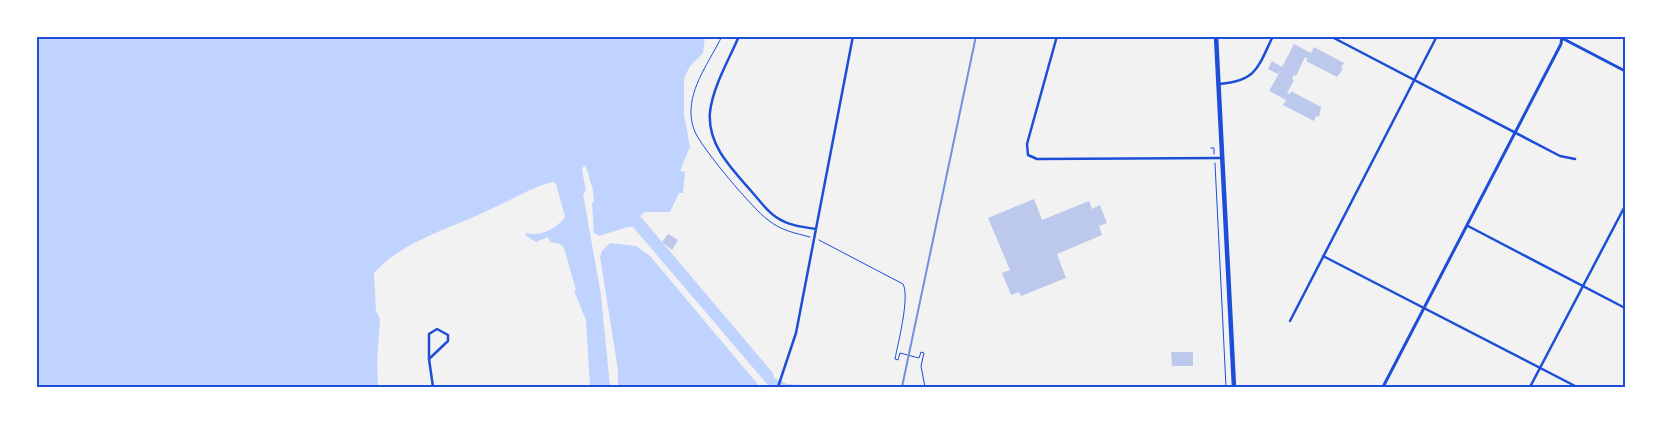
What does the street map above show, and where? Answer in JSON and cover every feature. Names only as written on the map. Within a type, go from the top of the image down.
[{"type":"main road","points":[[1216,36],[1234,387]]},
{"type":"street","points":[[738,36],[718,84],[710,111],[710,123],[714,141],[731,168],[776,217],[792,225],[816,229]]},
{"type":"street","points":[[778,387],[796,333],[853,36]]},
{"type":"street","points":[[1057,36],[1027,144],[1028,155],[1037,159],[1222,158]]},
{"type":"street","points":[[1218,84],[1249,78],[1257,68],[1273,36]]},
{"type":"street","points":[[1330,36],[1560,156],[1575,159]]},
{"type":"street","points":[[1290,321],[1437,36]]},
{"type":"street","points":[[1383,387],[1561,44],[1561,37],[1625,71]]},
{"type":"street","points":[[1530,387],[1625,206]]},
{"type":"street","points":[[1468,226],[1625,308]]},
{"type":"street","points":[[1323,256],[1577,387]]},
{"type":"street","points":[[429,359],[448,341],[445,332],[437,329],[429,334],[429,359],[432,387]]},
{"type":"path","points":[[1211,148],[1214,148],[1226,387]]},
{"type":"water","points":[[36,36],[705,36],[703,53],[690,66],[684,78],[684,114],[690,147],[680,171],[685,172],[683,193],[679,193],[670,212],[645,212],[640,216],[773,373],[774,378],[787,384],[834,387],[773,387],[767,384],[633,227],[599,236],[594,233],[593,190],[584,165],[582,170],[586,191],[583,194],[601,295],[610,387],[590,387],[586,320],[574,291],[576,290],[564,248],[560,244],[550,242],[548,237],[536,242],[525,235],[526,233],[536,234],[547,231],[565,217],[556,184],[553,182],[428,236],[399,252],[374,273],[376,311],[380,319],[377,363],[378,387],[36,387]]},
{"type":"water","points":[[610,243],[636,246],[650,256],[760,387],[618,387],[618,370],[600,257],[602,251]]},
{"type":"building","points":[[1294,44],[1311,53],[1314,47],[1344,63],[1341,68],[1343,69],[1337,77],[1306,61],[1308,59],[1305,57],[1296,76],[1294,75],[1292,79],[1294,80],[1287,93],[1290,94],[1291,91],[1321,107],[1319,117],[1316,116],[1314,121],[1283,105],[1286,100],[1269,91],[1281,70],[1278,74],[1268,69],[1272,61],[1282,67]]},
{"type":"building","points":[[1034,199],[1042,220],[1089,201],[1092,209],[1100,205],[1107,223],[1099,226],[1102,235],[1057,254],[1066,278],[1021,296],[1019,292],[1011,295],[1002,273],[1010,270],[988,218]]},
{"type":"building","points":[[668,234],[678,240],[672,250],[662,242]]},
{"type":"building","points":[[1171,352],[1193,352],[1193,366],[1172,366]]},
{"type":"railway","points":[[902,387],[976,36]]}]
